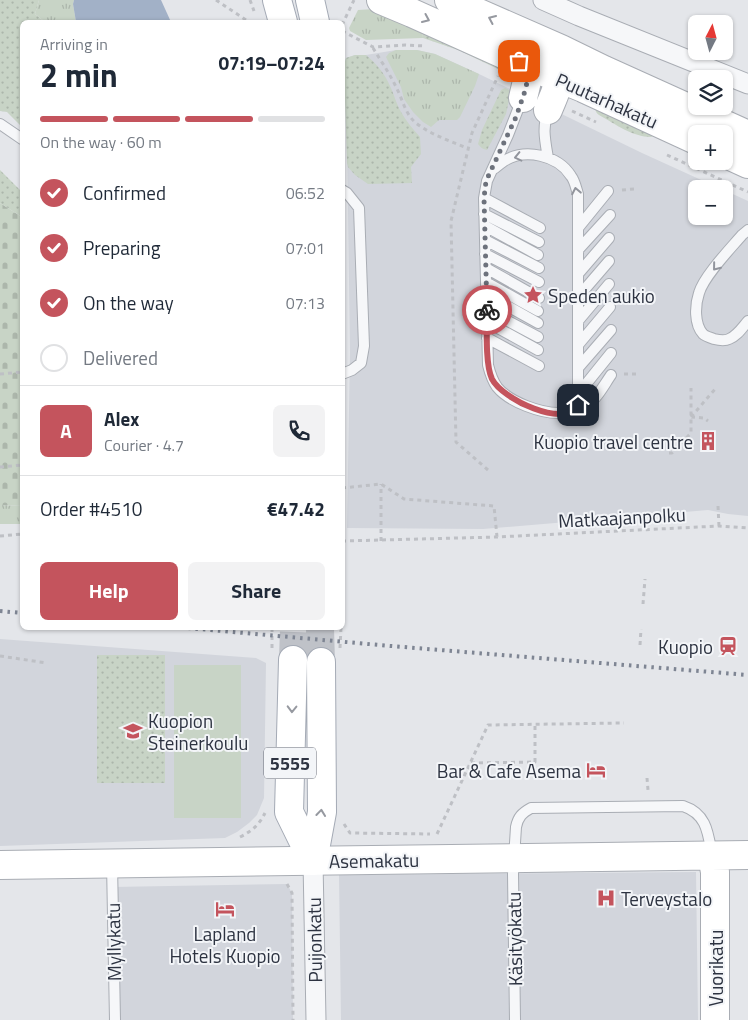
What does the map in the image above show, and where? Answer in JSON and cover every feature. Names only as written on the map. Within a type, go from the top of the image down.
[{"type":"main road","points":[[277,0],[282,20]]},
{"type":"main road","points":[[310,0],[315,20]]},
{"type":"main road","name":"Puutarhakatu","points":[[381,0],[412,13],[541,83],[688,137]]},
{"type":"main road","name":"Puutarhakatu","points":[[449,0],[748,135]]},
{"type":"main road","points":[[534,37],[547,50],[541,83]]},
{"type":"main road","points":[[541,83],[566,64],[588,70],[748,141]]},
{"type":"main road","points":[[733,157],[748,164]]},
{"type":"main road","name":"Puijonkatu","points":[[313,861],[322,812],[330,656]]},
{"type":"main road","name":"Puijonkatu","points":[[283,659],[289,812],[313,861]]},
{"type":"main road","name":"Asemakatu","points":[[0,865],[748,855]]},
{"type":"main road","name":"Vuorikatu","points":[[712,856],[714,872],[716,1020]]},
{"type":"street","points":[[543,0],[748,84]]},
{"type":"street","name":"Puijonkatu","points":[[313,861],[316,1020]]},
{"type":"lane","points":[[541,83],[545,120],[544,136],[548,158]]},
{"type":"lane","points":[[541,83],[516,117],[486,181],[484,214],[488,365],[492,379],[498,388],[517,401],[539,410],[562,414],[587,405],[593,400],[611,375]]},
{"type":"lane","points":[[0,124],[20,138]]},
{"type":"lane","points":[[492,170],[504,160],[516,156],[535,154],[548,158],[562,166],[572,177],[578,194],[578,394],[577,407],[573,411]]},
{"type":"lane","points":[[578,228],[608,191]]},
{"type":"lane","points":[[345,192],[359,208],[364,346],[361,363],[345,373]]},
{"type":"lane","points":[[484,198],[540,228]]},
{"type":"lane","points":[[484,214],[539,242]]},
{"type":"lane","points":[[578,250],[610,215]]},
{"type":"lane","points":[[485,226],[538,255]]},
{"type":"lane","points":[[748,230],[742,234],[705,280],[697,300],[696,312],[698,324],[704,334],[715,340],[731,338],[748,321]]},
{"type":"lane","points":[[578,274],[609,238]]},
{"type":"lane","points":[[485,240],[539,268]]},
{"type":"lane","points":[[485,254],[539,282]]},
{"type":"lane","points":[[578,297],[609,261]]},
{"type":"lane","points":[[486,268],[539,298]]},
{"type":"lane","points":[[486,282],[538,311]]},
{"type":"lane","points":[[578,321],[610,284]]},
{"type":"lane","points":[[486,294],[538,322]]},
{"type":"lane","points":[[578,345],[610,307]]},
{"type":"lane","points":[[487,310],[538,337]]},
{"type":"lane","points":[[487,322],[538,350]]},
{"type":"lane","points":[[578,368],[611,330]]},
{"type":"lane","points":[[487,338],[539,366]]},
{"type":"lane","points":[[578,394],[611,353]]},
{"type":"lane","name":"Käsityökatu","points":[[515,1020],[513,874],[516,827],[521,815],[531,808],[683,806],[692,809],[701,818],[708,833],[712,856]]},
{"type":"lane","name":"Myllykatu","points":[[112,863],[115,1020]]},
{"type":"path","points":[[216,0],[246,20]]},
{"type":"path","points":[[344,20],[354,0]]},
{"type":"path","points":[[373,47],[398,90],[405,109],[414,122],[469,149]]},
{"type":"path","points":[[488,470],[456,442],[451,221],[472,133],[541,83]]},
{"type":"path","points":[[621,190],[634,189]]},
{"type":"path","points":[[0,374],[20,372]]},
{"type":"path","points":[[627,374],[636,374]]},
{"type":"path","points":[[668,453],[672,453],[691,433],[691,388]]},
{"type":"path","points":[[691,417],[716,388]]},
{"type":"path","points":[[691,417],[704,418],[708,421]]},
{"type":"path","points":[[0,467],[20,465]]},
{"type":"path","points":[[345,488],[382,484],[404,499],[494,506],[497,537]]},
{"type":"path","points":[[380,541],[382,484]]},
{"type":"path","points":[[718,506],[719,526]]},
{"type":"path","name":"Matkaajanpolku","points":[[345,541],[497,537],[719,526],[748,528]]},
{"type":"path","points":[[0,536],[20,534]]},
{"type":"path","points":[[643,604],[645,579]]},
{"type":"path","points":[[640,645],[641,629]]},
{"type":"path","points":[[273,630],[283,659]]},
{"type":"path","points":[[330,656],[340,630]]},
{"type":"path","points":[[0,656],[46,663]]},
{"type":"path","points":[[438,834],[488,725],[624,723]]},
{"type":"path","points":[[471,763],[535,762],[534,724]]},
{"type":"path","points":[[647,778],[648,790]]},
{"type":"path","points":[[238,838],[251,831],[261,821],[268,806]]},
{"type":"path","points":[[343,816],[344,825],[350,834],[447,834]]},
{"type":"path","points":[[292,894],[293,1020]]},
{"type":"shaded area","points":[[396,50],[417,50],[435,54],[701,180],[688,180],[688,225],[733,225],[733,194],[748,201],[748,516],[708,510],[483,529],[347,528],[350,352],[345,62],[346,58],[355,55]]},
{"type":"shaded area","name":"Kuopion Steinerkoulu","points":[[0,639],[256,658],[266,663],[264,798],[257,815],[237,832],[225,838],[0,846]]},
{"type":"shaded area","points":[[696,872],[698,1020],[341,1020],[339,875]]},
{"type":"shaded area","points":[[287,884],[292,893],[293,1020],[115,1020],[112,887]]},
{"type":"green space","points":[[0,0],[39,0],[35,14],[42,20],[20,20],[20,125],[7,112],[0,111]]},
{"type":"green space","points":[[39,0],[74,0],[76,20],[42,20],[35,14]]},
{"type":"green space","points":[[374,9],[422,27],[423,38],[366,40],[350,31],[349,28],[358,10]]},
{"type":"green space","points":[[422,27],[503,64],[500,70],[458,50],[423,38]]},
{"type":"green space","points":[[396,50],[417,50],[435,54],[479,74],[475,86],[457,120],[439,120],[431,127],[413,112],[404,99],[401,87],[386,57],[389,53]]},
{"type":"green space","points":[[355,55],[366,55],[380,69],[403,115],[420,137],[421,154],[411,167],[412,183],[368,184],[355,175],[348,167],[345,98],[346,58]]},
{"type":"green space","points":[[505,88],[511,91],[506,114],[486,150],[478,144],[482,130],[501,90]]},
{"type":"green space","points":[[597,105],[653,136],[638,135],[618,126],[598,114],[596,111]]},
{"type":"green space","points":[[0,170],[20,190],[20,216],[0,203]]},
{"type":"green space","points":[[0,203],[20,216],[20,506],[0,505]]},
{"type":"green space","points":[[0,505],[20,506],[20,524],[0,524]]},
{"type":"green space","points":[[97,655],[165,655],[165,783],[97,783]]},
{"type":"green space","points":[[174,665],[241,665],[241,818],[174,818]]},
{"type":"water","points":[[74,0],[161,0],[170,20],[76,20]]},
{"type":"tunnel","points":[[293,660],[294,630]]},
{"type":"tunnel","points":[[320,630],[321,662]]},
{"type":"railway","points":[[0,611],[20,613]]},
{"type":"railway","points":[[211,630],[748,675]]},
{"type":"way so far","points":[[487,310],[484,198],[486,181],[516,117],[526,88],[527,81],[519,61]]},
{"type":"place","name":"Speden aukio","points":[[533,295]]},
{"type":"place","name":"Kuopio travel centre","points":[[708,441]]},
{"type":"place","name":"Kuopio","points":[[728,646]]},
{"type":"place","name":"Kuopion Steinerkoulu","points":[[133,731]]},
{"type":"place","name":"Bar & Cafe Asema","points":[[596,770]]},
{"type":"place","name":"Terveystalo","points":[[606,898]]},
{"type":"place","name":"Lapland Hotels Kuopio","points":[[225,909]]},
{"type":"route","points":[[487,310],[488,365],[492,379],[498,388],[517,401],[539,410],[562,414],[573,411],[578,405]]}]
